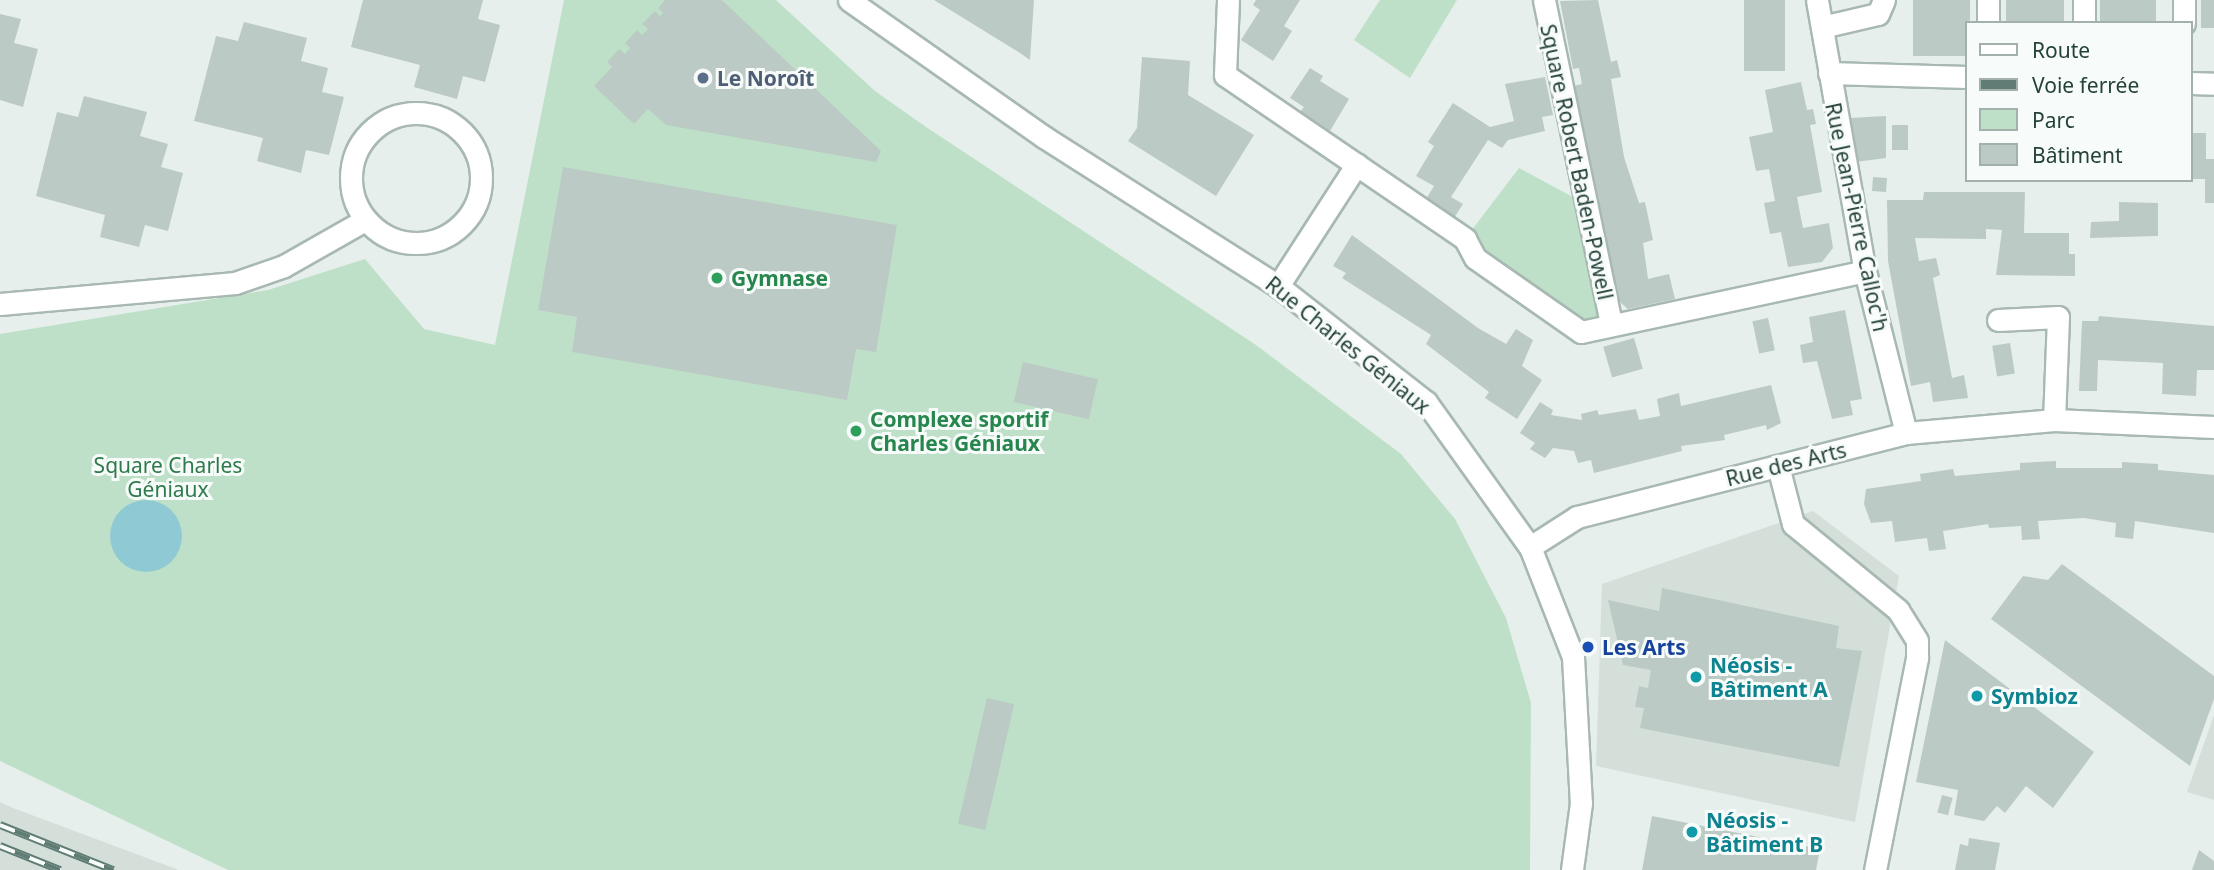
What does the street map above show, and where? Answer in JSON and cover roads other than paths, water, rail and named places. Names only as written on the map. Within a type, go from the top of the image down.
[{"type":"street","name":"Rue Charles Géniaux","points":[[849,0],[1062,149],[1278,286],[1426,402],[1530,547],[1573,657],[1581,803],[1572,870]]},
{"type":"street","name":"Square Robert Baden-Powell","points":[[1228,0],[1225,75],[1465,239],[1475,258],[1581,332],[1611,323],[1865,271]]},
{"type":"street","name":"Square Robert Baden-Powell","points":[[1544,0],[1611,323]]},
{"type":"street","name":"Rue Jean-Pierre Calloc'h","points":[[1817,0],[1865,271],[1906,433]]},
{"type":"street","points":[[1822,27],[1878,15],[1884,0]]},
{"type":"street","points":[[1988,0],[1988,21]]},
{"type":"street","points":[[2084,0],[2084,21]]},
{"type":"street","points":[[2183,21],[2185,0]]},
{"type":"street","points":[[1829,73],[1966,77]]},
{"type":"street","points":[[2193,83],[2214,84]]},
{"type":"street","points":[[424,113],[446,120],[464,133],[481,171],[472,211],[459,227],[441,238],[400,242],[365,220],[354,201],[350,179],[354,156],[364,137],[381,122],[402,114],[424,113]]},
{"type":"street","points":[[1278,286],[1357,164]]},
{"type":"street","points":[[0,304],[235,283],[284,266],[365,220]]},
{"type":"street","points":[[1998,320],[2058,317],[2054,420]]},
{"type":"street","name":"Rue des Arts","points":[[1530,547],[1577,517],[1906,433],[2054,420],[2214,427]]},
{"type":"street","points":[[1778,466],[1793,524],[1898,610],[1917,641],[1917,658],[1875,870]]},
{"type":"water","points":[[146,500],[166,506],[176,516],[182,536],[176,556],[166,566],[146,572],[126,566],[116,556],[110,536],[116,516],[126,506]]},
{"type":"railway","points":[[0,825],[113,870]]},
{"type":"railway","points":[[0,846],[60,870]]},
{"type":"place","name":"Le Noroît","points":[[703,78]]},
{"type":"place","name":"Gymnase","points":[[717,278]]},
{"type":"place","name":"Complexe sportif Charles Géniaux","points":[[856,431]]},
{"type":"place","name":"Les Arts","points":[[1588,647]]},
{"type":"place","name":"Néosis - Bâtiment A","points":[[1696,677]]},
{"type":"place","name":"Symbioz","points":[[1977,696]]},
{"type":"place","name":"Néosis - Bâtiment B","points":[[1692,832]]},
{"type":"park label","name":"Square Charles Géniaux","points":[[168,477]]}]
